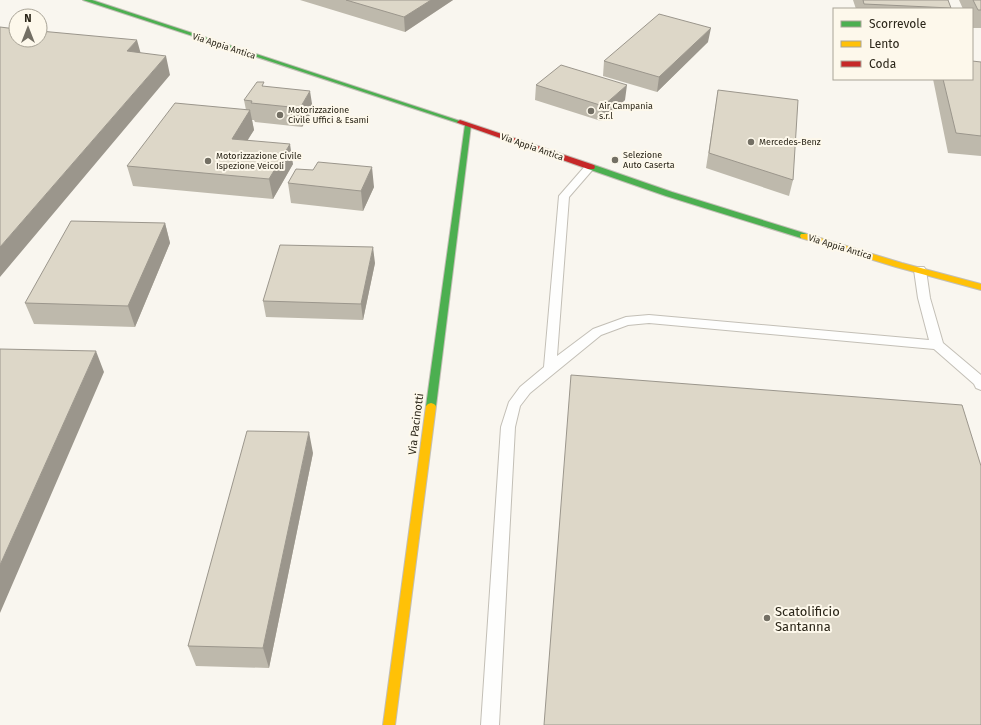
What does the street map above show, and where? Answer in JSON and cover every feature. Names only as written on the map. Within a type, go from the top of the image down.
[{"type":"street","name":"Via Appia Antica","points":[[86,0],[803,236],[981,287]]},
{"type":"street","name":"Via Pacinotti","points":[[389,725],[468,125]]},
{"type":"lane","points":[[550,369],[564,196],[590,167]]},
{"type":"lane","points":[[920,270],[924,298],[937,345],[979,381],[981,386]]},
{"type":"lane","points":[[490,725],[508,427],[514,405],[525,390],[597,332],[626,321],[649,319],[937,345]]},
{"type":"building","points":[[346,0],[431,0],[404,17]]},
{"type":"building","points":[[863,0],[948,0],[951,8],[864,4]]},
{"type":"building","points":[[973,0],[981,0],[981,10],[978,10]]},
{"type":"building","points":[[659,14],[711,28],[659,77],[604,61]]},
{"type":"building","points":[[0,27],[8,28],[8,48],[48,48],[48,32],[137,40],[127,51],[166,56],[0,247]]},
{"type":"building","points":[[973,61],[981,62],[981,136],[956,133],[943,80],[973,80]]},
{"type":"building","points":[[561,65],[627,85],[603,106],[536,85]]},
{"type":"building","points":[[257,82],[264,82],[262,86],[310,91],[300,108],[251,103],[252,101],[244,100]]},
{"type":"building","name":"Mercedes-Benz","points":[[718,90],[798,100],[793,180],[709,153]]},
{"type":"building","points":[[175,103],[250,110],[232,139],[290,144],[269,179],[127,166]]},
{"type":"building","points":[[318,162],[372,167],[361,191],[288,183],[296,169],[313,170]]},
{"type":"building","points":[[71,221],[165,223],[128,306],[25,303]]},
{"type":"building","points":[[280,245],[373,247],[361,304],[263,301]]},
{"type":"building","points":[[0,349],[96,351],[0,565]]},
{"type":"building","name":"Scatolificio Santanna","points":[[571,375],[962,405],[981,466],[981,725],[544,725]]},
{"type":"building","points":[[247,431],[309,432],[263,648],[188,646]]},
{"type":"traffic: fast","points":[[86,0],[460,122]]},
{"type":"traffic: fast","points":[[431,406],[468,125]]},
{"type":"traffic: fast","points":[[591,167],[669,194],[804,236]]},
{"type":"traffic: slow","points":[[804,236],[899,265],[981,287]]},
{"type":"traffic: slow","points":[[389,725],[431,406]]},
{"type":"traffic: jam","points":[[460,122],[591,167]]},
{"type":"place","name":"Air Campania s.r.l","points":[[591,111]]},
{"type":"place","name":"Motorizzazione Civile Uffici & Esami","points":[[280,115]]},
{"type":"place","name":"Mercedes-Benz","points":[[751,142]]},
{"type":"place","name":"Selezione Auto Caserta","points":[[615,160]]},
{"type":"place","name":"Motorizzazione Civile Ispezione Veicoli","points":[[208,161]]},
{"type":"place","name":"Scatolificio Santanna","points":[[767,618]]}]
